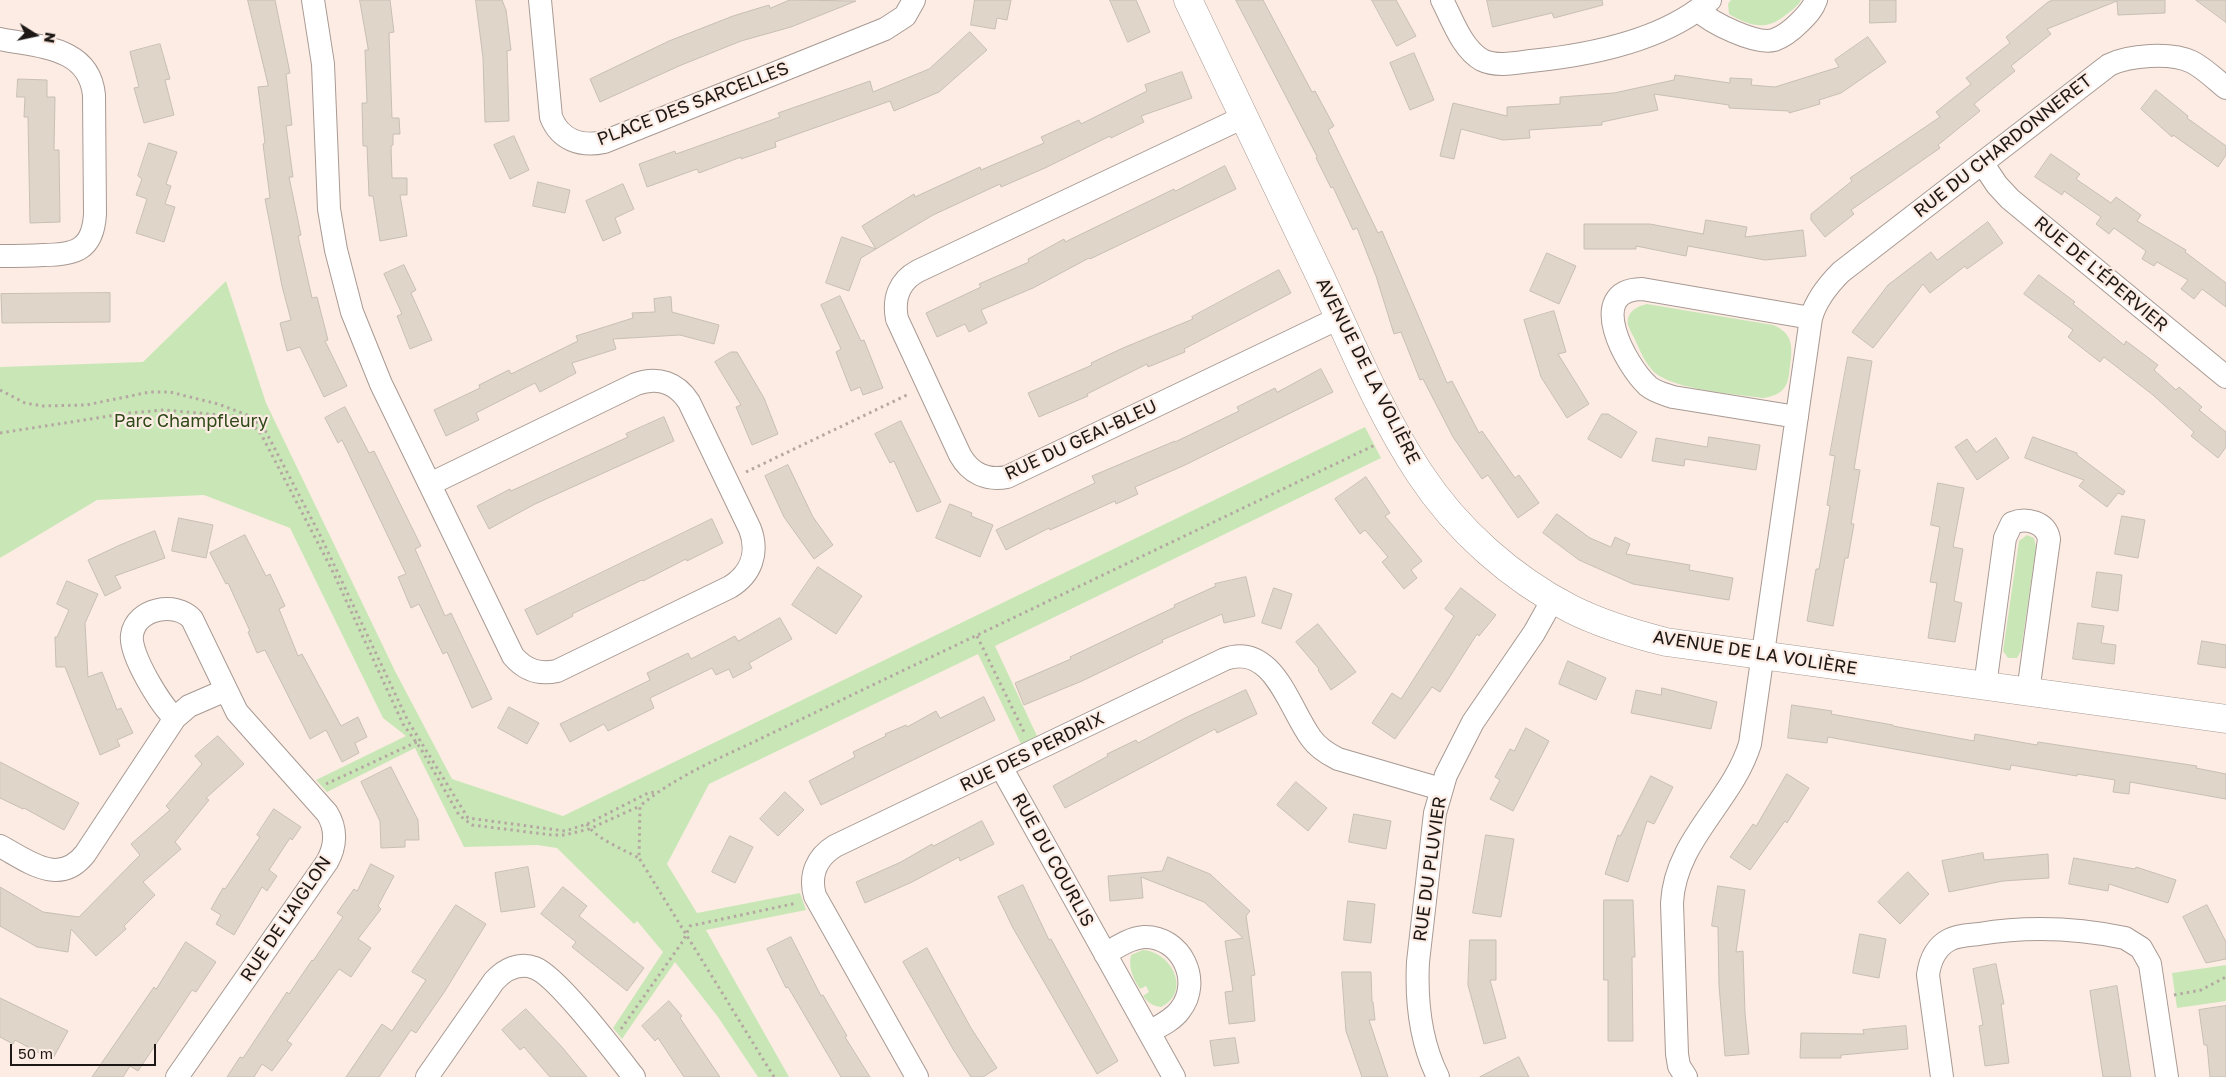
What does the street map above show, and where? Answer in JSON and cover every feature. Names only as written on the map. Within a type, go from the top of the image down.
[{"type":"street","points":[[313,0],[323,64],[329,209],[340,271],[356,326],[370,360],[510,651],[522,665],[539,672],[557,671],[730,587],[746,574],[754,556],[754,542],[750,529],[689,402],[676,387],[664,381],[650,380],[636,384],[430,484]]},
{"type":"street","name":"PLACE DES SARCELLES","points":[[540,0],[551,117],[554,124],[567,138],[584,144],[604,142],[885,30],[905,16],[914,0]]},
{"type":"street","name":"AVENUE DE LA VOLIÈRE","points":[[1188,0],[1339,318],[1398,436],[1419,473],[1437,498],[1492,556],[1553,599],[1603,623],[1650,638],[1684,645],[2226,719]]},
{"type":"street","points":[[1442,0],[1460,35],[1475,54],[1485,61],[1502,64],[1555,58],[1612,47],[1646,36],[1704,5],[1731,30],[1766,41],[1774,40],[1793,28],[1811,11],[1816,0]]},
{"type":"street","points":[[0,39],[70,56],[82,64],[90,76],[94,95],[95,214],[93,232],[89,240],[72,253],[0,256]]},
{"type":"street","name":"RUE DU CHARDONNERET","points":[[1686,1077],[1679,1066],[1676,1054],[1672,903],[1674,884],[1683,857],[1737,773],[1747,754],[1763,656],[1811,318],[1821,295],[1841,272],[1983,164],[2100,70],[2122,59],[2162,57],[2186,60],[2226,88]]},
{"type":"street","name":"RUE DU GEAI-BLEU","points":[[1244,117],[918,271],[904,283],[896,301],[897,319],[960,456],[972,470],[983,476],[995,478],[1013,475],[1339,318]]},
{"type":"street","name":"RUE DE L'ÉPERVIER","points":[[1983,164],[1997,185],[2014,203],[2226,377]]},
{"type":"street","points":[[1798,417],[1673,397],[1656,391],[1642,380],[1631,365],[1614,328],[1612,315],[1616,302],[1624,294],[1642,289],[1811,318]]},
{"type":"street","points":[[1984,686],[2005,538],[2012,523],[2027,521],[2042,526],[2046,530],[2049,539],[2028,692]]},
{"type":"street","name":"RUE DU PLUVIER","points":[[1438,1077],[1424,1037],[1417,989],[1418,962],[1435,813],[1441,788],[1451,762],[1469,728],[1534,633],[1553,599]]},
{"type":"street","name":"RUE DE L'AIGLON","points":[[175,718],[159,701],[132,646],[135,626],[147,616],[168,608],[180,610],[189,615],[237,712],[327,813],[333,825],[334,844],[327,862],[177,1077]]},
{"type":"street","name":"RUE DES PERDRIX","points":[[917,1077],[815,896],[812,883],[814,870],[820,858],[835,846],[1225,659],[1243,655],[1254,658],[1268,668],[1307,732],[1324,751],[1338,759],[1441,788]]},
{"type":"street","points":[[0,846],[44,869],[64,870],[76,864],[96,838],[175,718],[188,706],[226,690]]},
{"type":"street","name":"RUE DU COURLIS","points":[[1001,767],[1174,1077]]},
{"type":"street","points":[[1942,1077],[1928,975],[1930,962],[1936,951],[1950,940],[1986,933],[2039,928],[2125,938],[2141,948],[2148,958],[2156,996],[2167,1077]]},
{"type":"street","points":[[1105,954],[1130,940],[1151,938],[1171,946],[1184,960],[1190,980],[1186,1000],[1175,1016],[1149,1032]]},
{"type":"street","points":[[427,1077],[498,976],[508,969],[526,966],[538,969],[548,977],[587,1019],[634,1077]]},
{"type":"path","points":[[0,390],[25,402],[43,406],[86,405],[161,391],[218,404],[255,418],[265,430],[300,494],[404,714],[462,812],[468,818],[560,831],[570,830],[587,824],[648,793],[657,792]]},
{"type":"path","points":[[738,475],[916,391]]},
{"type":"path","points":[[0,433],[153,410],[226,415],[240,418],[252,424],[261,434],[319,543],[400,718],[451,802],[468,823],[479,827],[552,835],[575,834],[640,806],[657,792],[766,736],[1376,445]]},
{"type":"path","points":[[977,636],[1028,740]]},
{"type":"path","points":[[322,786],[421,740]]},
{"type":"path","points":[[639,858],[640,806]]},
{"type":"path","points":[[587,824],[589,829],[639,858],[774,1077]]},
{"type":"path","points":[[618,1034],[687,934],[690,926],[696,923],[802,902]]},
{"type":"path","points":[[2156,996],[2196,991],[2226,977]]},
{"type":"green space","points":[[1731,0],[1801,0],[1795,8],[1780,19],[1766,25],[1759,25],[1745,22],[1729,14],[1728,4]]},
{"type":"green space","name":"Parc Champfleury","points":[[226,281],[266,403],[395,671],[452,779],[563,816],[1365,427],[1381,458],[995,646],[1037,736],[1021,744],[978,654],[709,784],[667,864],[697,913],[800,893],[806,910],[706,930],[789,1077],[758,1077],[718,1017],[675,962],[622,1039],[613,1028],[663,952],[637,921],[634,924],[557,848],[537,845],[464,847],[415,748],[327,792],[316,780],[406,736],[383,718],[290,528],[204,495],[97,500],[0,558],[0,367],[143,362]]},
{"type":"green space","points":[[1647,304],[1773,325],[1780,328],[1788,336],[1791,347],[1787,383],[1782,391],[1763,398],[1690,387],[1663,378],[1654,372],[1646,362],[1628,325],[1630,313],[1640,306]]},
{"type":"green space","points":[[2027,535],[2034,538],[2036,547],[2021,651],[2017,658],[2008,658],[2003,651],[2019,541]]},
{"type":"green space","points":[[1143,950],[1153,952],[1170,965],[1177,983],[1175,992],[1170,1000],[1161,1007],[1151,1004],[1143,996],[1149,992],[1146,986],[1140,989],[1132,973],[1131,955]]},
{"type":"green space","points":[[2226,965],[2226,1001],[2177,1008],[2172,973]]},
{"type":"building","points":[[248,0],[275,0],[290,73],[286,74],[292,125],[286,126],[293,177],[289,177],[301,235],[298,236],[312,298],[317,297],[328,340],[325,341],[347,386],[324,397],[300,347],[287,351],[280,323],[291,320],[282,286],[265,199],[270,198],[258,87],[268,86]]},
{"type":"building","points":[[360,0],[390,0],[394,32],[389,33],[392,118],[399,118],[400,134],[393,134],[393,145],[391,146],[392,178],[407,178],[407,195],[400,195],[407,236],[380,241],[373,196],[369,196],[367,146],[363,146],[362,103],[367,103],[365,50],[368,50]]},
{"type":"building","points":[[476,0],[502,0],[506,10],[511,50],[507,51],[509,121],[485,122],[483,58]]},
{"type":"building","points":[[790,0],[856,1],[791,27],[741,41],[679,66],[600,102],[590,79],[669,41],[733,16],[769,5],[770,8]]},
{"type":"building","points":[[975,0],[1011,0],[1007,20],[997,18],[995,29],[971,25]]},
{"type":"building","points":[[1110,0],[1136,0],[1150,32],[1128,42]]},
{"type":"building","points":[[1236,0],[1263,0],[1312,92],[1315,91],[1334,126],[1328,130],[1378,233],[1382,231],[1447,383],[1452,381],[1479,433],[1482,431],[1515,478],[1519,475],[1539,503],[1518,518],[1488,475],[1482,479],[1453,437],[1423,379],[1420,380],[1401,332],[1394,334],[1376,276],[1357,228],[1353,230],[1333,187],[1331,188]]},
{"type":"building","points":[[1372,0],[1396,0],[1416,36],[1397,46]]},
{"type":"building","points":[[1487,0],[1602,0],[1603,5],[1554,18],[1552,13],[1493,27]]},
{"type":"building","points":[[1870,0],[1896,0],[1896,22],[1870,23]]},
{"type":"building","points":[[2054,0],[2165,0],[2165,13],[2118,15],[2117,1],[2047,29],[2051,34],[2011,66],[2015,71],[1974,104],[1980,111],[1938,145],[1940,148],[1851,210],[1854,214],[1825,237],[1811,220],[1811,214],[1852,181],[1850,178],[1940,117],[1936,112],[1971,84],[1966,78],[2010,43],[2006,37],[2048,2]]},
{"type":"building","points":[[2196,0],[2226,0],[2226,22]]},
{"type":"building","points":[[970,32],[987,50],[939,92],[894,111],[890,101],[775,142],[776,147],[741,159],[741,157],[699,173],[697,169],[647,187],[639,164],[675,151],[676,154],[780,117],[778,113],[870,81],[873,92],[929,69]]},
{"type":"building","points":[[1868,37],[1886,62],[1841,93],[1819,100],[1820,104],[1789,113],[1789,111],[1729,108],[1729,105],[1654,94],[1658,110],[1602,122],[1602,125],[1529,130],[1530,138],[1503,140],[1461,129],[1454,159],[1440,156],[1453,103],[1507,116],[1507,107],[1560,104],[1560,97],[1614,93],[1674,80],[1675,75],[1730,83],[1730,78],[1752,79],[1751,85],[1775,87],[1839,67],[1835,60]]},
{"type":"building","points":[[160,44],[170,79],[165,80],[174,115],[144,123],[134,88],[139,87],[130,52]]},
{"type":"building","points":[[1414,53],[1434,100],[1410,110],[1390,63]]},
{"type":"building","points":[[1182,72],[1192,98],[1141,116],[1144,122],[1111,138],[1110,136],[1045,168],[1001,187],[1000,184],[933,215],[876,249],[862,226],[914,194],[915,197],[980,167],[981,170],[1044,143],[1041,137],[1079,120],[1081,124],[1147,91],[1145,85]]},
{"type":"building","points":[[18,79],[47,80],[47,97],[55,97],[54,150],[59,150],[60,222],[30,223],[28,117],[24,117],[25,97],[17,97]]},
{"type":"building","points":[[2156,90],[2188,116],[2187,118],[2226,146],[2226,155],[2218,167],[2173,135],[2172,137],[2141,109]]},
{"type":"building","points":[[514,136],[529,170],[510,179],[494,145]]},
{"type":"building","points":[[149,143],[177,152],[166,184],[171,186],[165,204],[175,207],[164,242],[136,233],[147,199],[136,195],[142,179],[138,176]]},
{"type":"building","points":[[2051,154],[2080,174],[2076,179],[2111,203],[2116,197],[2141,215],[2137,221],[2186,250],[2185,252],[2226,283],[2226,307],[2202,289],[2194,299],[2181,289],[2188,280],[2157,262],[2154,266],[2142,259],[2146,251],[2114,228],[2109,234],[2096,224],[2101,217],[2064,191],[2062,195],[2035,177]]},
{"type":"building","points":[[1225,166],[1236,189],[1089,258],[1033,288],[981,310],[987,323],[969,332],[965,324],[937,337],[926,313],[981,287],[979,284],[1029,262],[1028,259],[1064,239],[1065,242]]},
{"type":"building","points":[[538,182],[570,190],[565,213],[533,206]]},
{"type":"building","points":[[623,184],[634,209],[615,218],[621,233],[603,241],[586,201]]},
{"type":"building","points":[[1706,220],[1747,227],[1745,237],[1803,230],[1806,256],[1765,260],[1688,246],[1686,256],[1636,246],[1636,249],[1584,249],[1584,224],[1650,224],[1703,234]]},
{"type":"building","points":[[1988,222],[2003,243],[1967,269],[1965,266],[1930,293],[1923,284],[1873,348],[1852,332],[1888,285],[1931,252],[1937,260]]},
{"type":"building","points":[[842,237],[876,249],[861,258],[849,291],[826,283]]},
{"type":"building","points":[[1547,253],[1576,266],[1559,304],[1530,291]]},
{"type":"building","points":[[404,265],[416,290],[411,293],[432,340],[410,349],[397,316],[402,314],[384,274]]},
{"type":"building","points":[[1279,270],[1291,293],[1184,349],[1185,352],[1148,367],[1147,364],[1087,394],[1088,396],[1039,417],[1028,393],[1092,365],[1091,363],[1123,348],[1193,319],[1192,317]]},
{"type":"building","points":[[2039,275],[2075,302],[2073,304],[2124,345],[2126,341],[2158,365],[2154,370],[2176,390],[2179,387],[2202,407],[2199,410],[2226,432],[2226,447],[2218,458],[2191,436],[2194,432],[2153,395],[2104,357],[2100,362],[2068,337],[2073,330],[2024,294]]},
{"type":"building","points":[[110,293],[110,322],[2,323],[1,294]]},
{"type":"building","points":[[840,296],[861,341],[864,340],[883,388],[863,395],[860,387],[851,391],[836,352],[841,349],[821,305]]},
{"type":"building","points":[[671,297],[672,312],[719,325],[714,344],[680,335],[613,339],[616,349],[572,363],[576,373],[540,392],[535,383],[476,413],[479,420],[446,436],[434,410],[480,388],[479,385],[509,370],[511,374],[578,341],[576,336],[633,318],[632,313],[655,312],[654,299]]},
{"type":"building","points":[[1554,311],[1566,352],[1558,354],[1589,404],[1567,418],[1541,377],[1524,320]]},
{"type":"building","points":[[731,352],[737,352],[764,398],[778,434],[752,445],[736,407],[741,405],[715,362]]},
{"type":"building","points":[[1848,357],[1872,361],[1854,469],[1860,470],[1851,524],[1854,524],[1848,558],[1845,558],[1833,626],[1807,621],[1816,569],[1819,569],[1830,506],[1827,505],[1835,456],[1830,455]]},
{"type":"building","points":[[1321,369],[1333,392],[1185,465],[1135,487],[1138,494],[1116,504],[1115,501],[1050,530],[1049,528],[1006,550],[996,530],[1095,483],[1092,476],[1175,442],[1239,411],[1237,407],[1275,388],[1277,392]]},
{"type":"building","points":[[345,407],[369,453],[374,451],[421,546],[415,549],[445,616],[451,613],[492,699],[472,708],[447,652],[443,654],[419,604],[411,608],[398,577],[406,574],[342,440],[338,443],[325,418]]},
{"type":"building","points":[[1602,414],[1608,414],[1637,432],[1621,458],[1588,439]]},
{"type":"building","points":[[664,417],[674,441],[535,504],[489,529],[477,506],[510,489],[511,491],[628,437],[626,434]]},
{"type":"building","points":[[901,421],[941,502],[917,512],[894,461],[890,463],[875,434]]},
{"type":"building","points":[[1709,437],[1760,445],[1756,470],[1685,459],[1684,466],[1652,461],[1656,438],[1707,447]]},
{"type":"building","points":[[2033,437],[2077,453],[2077,455],[2125,491],[2123,495],[2118,493],[2107,507],[2079,486],[2084,480],[2025,458]]},
{"type":"building","points":[[1996,438],[2009,458],[1977,480],[1955,447],[1967,439],[1976,452]]},
{"type":"building","points":[[788,465],[813,517],[833,545],[814,559],[784,517],[765,476]]},
{"type":"building","points":[[1366,477],[1390,513],[1385,516],[1422,561],[1411,570],[1417,578],[1404,589],[1382,562],[1388,557],[1365,530],[1360,534],[1335,499]]},
{"type":"building","points":[[1938,483],[1964,488],[1953,547],[1963,549],[1954,601],[1962,603],[1955,642],[1928,638],[1937,583],[1930,582],[1940,527],[1931,525]]},
{"type":"building","points":[[950,504],[972,513],[971,516],[993,525],[980,557],[936,538]]},
{"type":"building","points":[[1557,514],[1590,538],[1611,547],[1615,537],[1630,544],[1626,554],[1690,565],[1689,570],[1733,578],[1729,600],[1633,584],[1579,560],[1543,533]]},
{"type":"building","points":[[2122,516],[2145,520],[2138,558],[2115,554]]},
{"type":"building","points":[[179,518],[213,525],[206,558],[172,551]]},
{"type":"building","points":[[712,519],[723,543],[572,614],[573,616],[537,635],[525,610]]},
{"type":"building","points":[[155,531],[165,558],[115,576],[121,588],[105,596],[88,560]]},
{"type":"building","points":[[245,535],[266,576],[270,574],[285,606],[279,609],[298,656],[302,654],[341,726],[358,717],[367,737],[355,743],[359,753],[342,762],[326,730],[310,739],[265,650],[257,653],[248,632],[250,631],[228,583],[226,584],[210,553]]},
{"type":"building","points":[[818,567],[862,596],[836,634],[792,605]]},
{"type":"building","points":[[2097,572],[2122,575],[2118,611],[2092,607]]},
{"type":"building","points":[[1246,577],[1255,616],[1224,623],[1222,614],[1162,640],[1163,642],[1082,681],[1024,705],[1015,683],[1071,659],[1070,657],[1216,586],[1215,584]]},
{"type":"building","points":[[67,581],[98,594],[85,623],[88,677],[102,672],[117,710],[121,708],[133,733],[117,740],[120,746],[100,755],[65,667],[56,667],[55,637],[57,637],[69,610],[57,604]]},
{"type":"building","points":[[1274,588],[1292,594],[1281,629],[1262,623]]},
{"type":"building","points":[[1461,588],[1496,615],[1479,636],[1477,634],[1440,692],[1432,687],[1395,739],[1372,723],[1392,693],[1401,699],[1454,616],[1445,609]]},
{"type":"building","points":[[780,618],[792,639],[749,663],[752,668],[733,678],[729,669],[716,675],[712,668],[650,698],[654,708],[608,731],[604,724],[570,742],[560,724],[650,680],[647,673],[688,653],[691,659],[735,636],[738,641]]},
{"type":"building","points":[[2078,623],[2104,626],[2101,643],[2116,645],[2114,664],[2073,659]]},
{"type":"building","points":[[1318,624],[1356,672],[1331,690],[1319,669],[1296,642]]},
{"type":"building","points":[[2202,641],[2226,645],[2226,668],[2198,664]]},
{"type":"building","points":[[1568,661],[1606,678],[1596,700],[1559,684]]},
{"type":"building","points":[[1662,688],[1717,702],[1711,729],[1631,713],[1636,690],[1661,695]]},
{"type":"building","points":[[1246,690],[1257,714],[1217,733],[1215,729],[1065,808],[1053,786],[1108,756],[1107,754],[1136,740],[1138,743],[1185,718]]},
{"type":"building","points":[[984,697],[995,720],[821,805],[809,781],[855,757],[853,752],[886,736],[885,734],[906,725],[907,727],[936,711],[940,718]]},
{"type":"building","points":[[1792,705],[1832,711],[1831,714],[1974,741],[1975,734],[2037,745],[2038,742],[2197,766],[2196,768],[2226,774],[2226,799],[2130,782],[2129,794],[2113,792],[2115,780],[2011,765],[2010,770],[1828,737],[1827,743],[1788,738]]},
{"type":"building","points":[[509,707],[539,723],[527,744],[498,728]]},
{"type":"building","points":[[1526,728],[1549,741],[1513,811],[1490,799],[1500,780],[1495,777],[1510,749],[1514,751]]},
{"type":"building","points":[[218,736],[244,764],[206,798],[209,800],[175,842],[181,849],[143,882],[155,895],[124,926],[126,929],[96,956],[71,929],[68,952],[37,947],[0,926],[0,887],[43,912],[79,917],[140,855],[131,844],[170,810],[166,806],[202,764],[195,756]]},
{"type":"building","points":[[0,762],[79,803],[64,830],[24,808],[0,798]]},
{"type":"building","points":[[391,767],[418,820],[419,840],[405,840],[405,847],[381,848],[380,821],[361,782]]},
{"type":"building","points":[[1787,774],[1809,788],[1787,823],[1785,821],[1750,870],[1730,857],[1753,824],[1756,826]]},
{"type":"building","points":[[1651,776],[1673,787],[1654,824],[1647,821],[1628,882],[1605,874],[1618,835],[1620,836]]},
{"type":"building","points":[[1296,782],[1327,808],[1308,831],[1277,805]]},
{"type":"building","points":[[785,792],[804,810],[778,836],[760,819]]},
{"type":"building","points":[[274,809],[301,827],[292,840],[290,838],[269,870],[277,876],[267,891],[262,887],[234,935],[216,924],[221,915],[211,909],[223,888],[225,889],[260,837],[257,835]]},
{"type":"building","points":[[1354,814],[1391,821],[1386,849],[1349,842]]},
{"type":"building","points":[[982,821],[994,844],[960,861],[959,857],[912,882],[865,903],[856,882],[901,862],[932,844],[933,846]]},
{"type":"building","points":[[1486,835],[1514,839],[1501,917],[1473,913]]},
{"type":"building","points":[[730,836],[753,847],[735,883],[712,872]]},
{"type":"building","points":[[1983,853],[1984,860],[2048,854],[2049,878],[2003,881],[1949,892],[1942,861]]},
{"type":"building","points":[[1168,857],[1210,874],[1250,911],[1246,916],[1255,975],[1251,976],[1255,1021],[1229,1024],[1225,992],[1233,991],[1225,941],[1243,938],[1204,902],[1141,877],[1143,898],[1110,901],[1108,876],[1162,871]]},
{"type":"building","points":[[2074,858],[2135,869],[2136,867],[2176,880],[2168,903],[2109,884],[2108,891],[2069,884]]},
{"type":"building","points":[[371,864],[394,876],[378,906],[381,909],[358,939],[371,948],[351,977],[339,969],[287,1041],[292,1044],[272,1071],[262,1064],[254,1077],[227,1077],[240,1057],[243,1058],[287,992],[289,994],[343,917],[337,913],[354,889],[357,891]]},
{"type":"building","points":[[528,867],[535,907],[501,912],[495,873]]},
{"type":"building","points":[[1908,872],[1929,894],[1900,924],[1878,902]]},
{"type":"building","points":[[1023,885],[1049,940],[1051,939],[1118,1061],[1097,1074],[1013,928],[998,897]]},
{"type":"building","points":[[1718,886],[1745,890],[1736,952],[1743,951],[1745,1013],[1749,1054],[1725,1056],[1719,986],[1718,927],[1712,926]]},
{"type":"building","points":[[563,887],[587,906],[579,916],[644,968],[627,991],[572,947],[576,942],[541,914]]},
{"type":"building","points":[[1604,900],[1633,900],[1635,957],[1632,957],[1633,1041],[1608,1041],[1608,980],[1604,980]]},
{"type":"building","points":[[1348,901],[1375,904],[1371,943],[1344,940]]},
{"type":"building","points":[[456,905],[486,924],[445,991],[416,1033],[411,1030],[379,1077],[346,1077],[382,1024],[392,1031],[426,980],[412,972]]},
{"type":"building","points":[[2207,905],[2226,942],[2226,959],[2206,963],[2183,917]]},
{"type":"building","points":[[1860,934],[1886,939],[1879,978],[1853,973]]},
{"type":"building","points":[[791,937],[821,996],[823,995],[847,1036],[845,1037],[870,1077],[841,1077],[788,987],[786,988],[767,949]]},
{"type":"building","points":[[1470,940],[1496,940],[1496,980],[1490,980],[1506,1038],[1484,1044],[1468,985]]},
{"type":"building","points":[[186,942],[216,962],[196,992],[192,990],[138,1071],[130,1066],[123,1077],[92,1077],[154,987],[156,989]]},
{"type":"building","points":[[927,948],[971,1028],[997,1068],[983,1077],[971,1077],[903,962]]},
{"type":"building","points":[[1996,964],[2004,1004],[2001,1004],[2009,1063],[1985,1066],[1979,1026],[1983,1025],[1973,969]]},
{"type":"building","points":[[1342,972],[1371,972],[1375,1020],[1369,1020],[1388,1077],[1362,1077],[1346,1031]]},
{"type":"building","points":[[2117,986],[2131,1077],[2103,1077],[2090,991]]},
{"type":"building","points":[[0,998],[68,1031],[52,1060],[15,1040],[13,1044],[0,1037]]},
{"type":"building","points":[[669,1001],[682,1016],[680,1018],[720,1077],[684,1077],[658,1038],[655,1041],[642,1026]]},
{"type":"building","points":[[2226,1006],[2226,1077],[2210,1077],[2207,1045],[2204,1045],[2199,1010]]},
{"type":"building","points":[[526,1009],[587,1077],[550,1077],[524,1047],[520,1050],[502,1030]]},
{"type":"building","points":[[1906,1026],[1908,1049],[1841,1055],[1841,1058],[1800,1058],[1801,1033],[1864,1034],[1863,1030]]},
{"type":"building","points":[[1235,1038],[1239,1063],[1214,1066],[1210,1041]]},
{"type":"building","points":[[1519,1057],[1529,1077],[1480,1077]]}]
